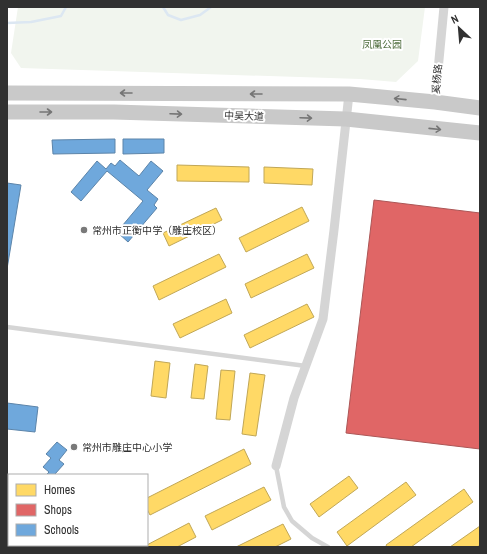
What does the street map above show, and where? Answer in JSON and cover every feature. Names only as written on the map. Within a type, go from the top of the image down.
[{"type":"main road","points":[[7,93],[349,94],[480,108]]},
{"type":"main road","name":"中吴大道","points":[[7,112],[114,112],[346,119],[480,133]]},
{"type":"street","name":"奚杨路","points":[[435,102],[444,7]]},
{"type":"street","points":[[276,466],[294,398],[323,319],[349,94]]},
{"type":"lane","points":[[7,326],[306,366]]},
{"type":"lane","points":[[276,466],[284,507],[292,521],[312,538],[328,547]]},
{"type":"green space","name":"凤凰公园","points":[[18,7],[425,7],[418,61],[396,82],[360,79],[21,68],[11,53]]},
{"type":"building: Homes","points":[[177,165],[249,167],[249,182],[177,181]]},
{"type":"building: Homes","points":[[264,167],[313,169],[312,185],[264,183]]},
{"type":"building: Homes","points":[[302,207],[309,221],[246,252],[239,238]]},
{"type":"building: Homes","points":[[216,208],[222,220],[169,246],[163,233]]},
{"type":"building: Homes","points":[[219,254],[226,267],[159,300],[153,286]]},
{"type":"building: Homes","points":[[307,254],[314,268],[251,298],[245,284]]},
{"type":"building: Homes","points":[[226,299],[232,313],[180,338],[173,324]]},
{"type":"building: Homes","points":[[307,304],[314,317],[250,348],[244,335]]},
{"type":"building: Homes","points":[[155,361],[170,363],[166,398],[151,396]]},
{"type":"building: Homes","points":[[195,364],[208,366],[204,399],[191,398]]},
{"type":"building: Homes","points":[[221,370],[235,371],[230,420],[216,419]]},
{"type":"building: Homes","points":[[250,373],[265,375],[256,436],[242,434]]},
{"type":"building: Homes","points":[[244,449],[251,464],[150,515],[148,511],[148,497]]},
{"type":"building: Homes","points":[[349,476],[358,488],[319,517],[310,504]]},
{"type":"building: Homes","points":[[406,482],[416,495],[347,546],[337,532]]},
{"type":"building: Homes","points":[[264,487],[271,500],[212,530],[205,516]]},
{"type":"building: Homes","points":[[464,489],[473,502],[411,547],[387,547],[386,545]]},
{"type":"building: Homes","points":[[189,523],[196,537],[177,547],[143,547],[148,546],[148,544]]},
{"type":"building: Homes","points":[[283,524],[291,539],[275,547],[236,547]]},
{"type":"building: Homes","points":[[480,526],[480,545],[477,547],[450,547]]},
{"type":"building: Shops","points":[[374,200],[480,213],[480,449],[346,433]]},
{"type":"building: Schools","points":[[115,139],[115,153],[53,154],[52,140]]},
{"type":"building: Schools","points":[[123,139],[164,139],[164,153],[123,154]]},
{"type":"building: Schools","points":[[120,160],[139,176],[151,161],[163,171],[147,190],[158,199],[154,205],[157,208],[128,242],[117,232],[143,201],[107,171],[81,201],[71,192],[97,161],[106,169],[111,163],[115,166]]},
{"type":"building: Schools","points":[[7,183],[21,185],[7,269]]},
{"type":"building: Schools","points":[[7,403],[38,407],[35,432],[7,429]]},
{"type":"building: Schools","points":[[57,442],[67,450],[59,460],[64,464],[55,474],[47,474],[49,472],[43,467],[51,458],[46,454]]},
{"type":"waterway","points":[[7,23],[31,22],[61,16],[66,7]]},
{"type":"waterway","points":[[163,7],[168,15],[181,20],[200,15],[211,7]]},
{"type":"place","name":"常州市正衡中学（雕庄校区）","points":[[84,230]]},
{"type":"place","name":"常州市雕庄中心小学","points":[[74,447]]}]
